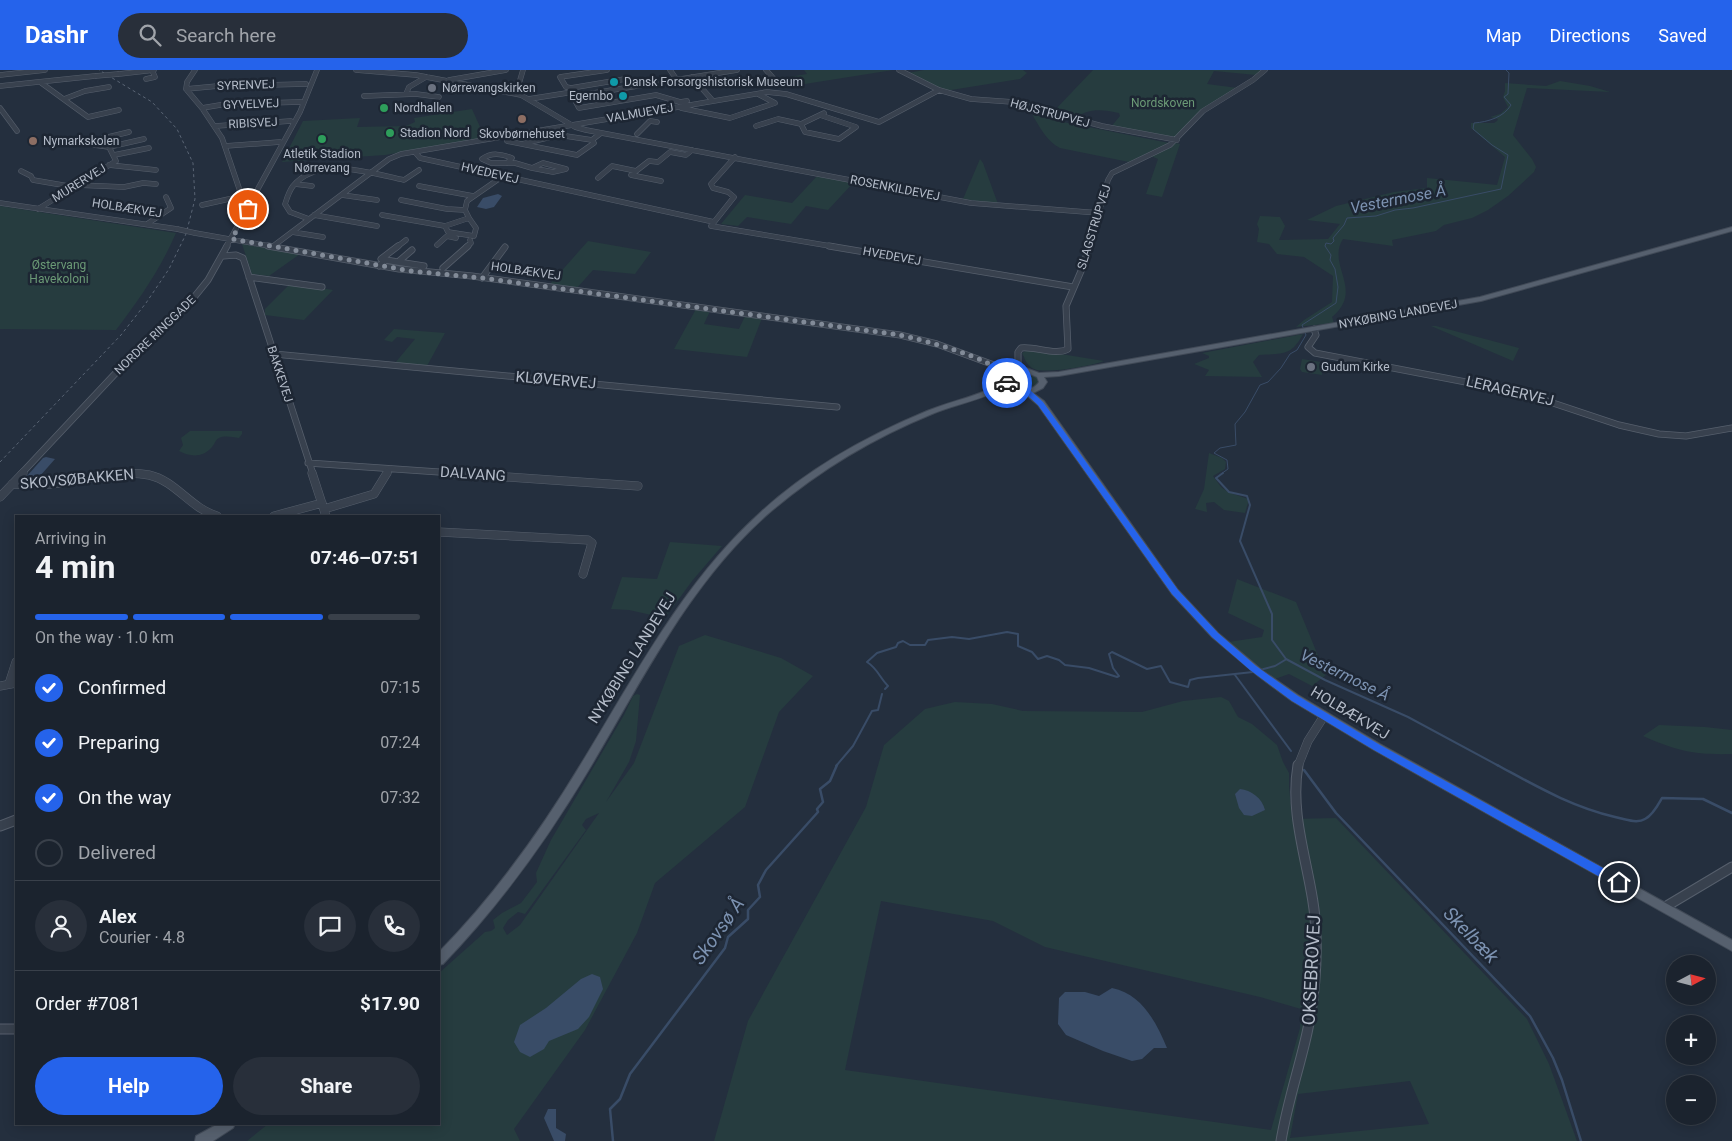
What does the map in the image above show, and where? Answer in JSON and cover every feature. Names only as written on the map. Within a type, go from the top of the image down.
[{"type":"main road","name":"NYKØBING LANDEVEJ","points":[[1040,377],[1495,296],[1732,229]]},
{"type":"main road","points":[[1026,370],[1040,377],[1042,385],[1036,390],[1026,391],[1012,378],[1026,370]]},
{"type":"main road","name":"NYKØBING LANDEVEJ","points":[[440,959],[484,910],[525,858],[574,785],[660,638],[684,604],[729,548],[780,500],[852,450],[911,420],[988,392],[1012,378]]},
{"type":"main road","name":"HOLBÆKVEJ","points":[[1036,390],[1041,403],[1175,592],[1215,635],[1256,671],[1324,716],[1732,946]]},
{"type":"main road","name":"HOLBÆKVEJ","points":[[1026,391],[1041,403]]},
{"type":"main road","points":[[201,1141],[227,1125]]},
{"type":"street","points":[[0,86],[153,70],[155,77],[146,79]]},
{"type":"street","points":[[195,70],[187,82],[186,89],[215,126],[225,146],[241,194],[238,197],[202,205]]},
{"type":"street","name":"NORDRE RINGGADE","points":[[0,497],[128,360],[187,306],[208,280],[223,256],[300,112],[317,70]]},
{"type":"street","name":"ROSENKILDEVEJ","points":[[356,70],[411,72],[426,77],[511,93],[529,99],[572,125],[601,133],[971,203],[1099,213]]},
{"type":"street","points":[[447,80],[506,70]]},
{"type":"street","points":[[511,93],[518,87],[524,70]]},
{"type":"street","points":[[607,70],[560,77],[566,87],[573,92],[573,97],[579,108],[656,95],[680,102],[711,100]]},
{"type":"street","points":[[670,70],[677,80]]},
{"type":"street","name":"ROSENKILDEVEJ","points":[[529,99],[573,92],[607,91],[721,71],[738,70]]},
{"type":"street","points":[[766,70],[774,79]]},
{"type":"street","name":"HØJSTRUPVEJ","points":[[899,70],[939,90],[977,100],[1013,102],[1102,126],[1176,140]]},
{"type":"street","name":"SLAGSTRUPVEJ","points":[[1018,354],[1020,349],[1027,347],[1060,352],[1066,350],[1068,337],[1065,311],[1073,287],[1084,264],[1108,180],[1112,173],[1170,145],[1203,111],[1253,80],[1265,70]]},
{"type":"street","points":[[0,75],[47,71]]},
{"type":"street","points":[[406,94],[409,87],[426,77]]},
{"type":"street","points":[[692,77],[711,100]]},
{"type":"street","name":"ROSENKILDEVEJ","points":[[573,92],[602,83],[625,79],[631,87]]},
{"type":"street","points":[[40,82],[88,117],[119,110]]},
{"type":"street","points":[[602,83],[607,91]]},
{"type":"street","name":"SYRENVEJ","points":[[186,89],[218,86],[306,84]]},
{"type":"street","points":[[64,99],[85,91],[109,87]]},
{"type":"street","name":"VALMUEVEJ","points":[[272,247],[393,157],[711,100],[780,92],[879,122],[939,90]]},
{"type":"street","points":[[364,96],[406,94],[439,97]]},
{"type":"street","points":[[679,107],[730,118],[775,103],[758,94]]},
{"type":"street","name":"GYVELVEJ","points":[[202,108],[232,104],[301,102]]},
{"type":"street","points":[[0,108],[17,131]]},
{"type":"street","points":[[756,126],[778,119],[802,124],[832,108]]},
{"type":"street","points":[[802,124],[804,132],[837,139],[842,138],[856,127],[820,115]]},
{"type":"street","points":[[0,118],[7,117]]},
{"type":"street","points":[[638,134],[650,120],[657,122]]},
{"type":"street","name":"RIBISVEJ","points":[[215,126],[292,121]]},
{"type":"street","name":"MURERVEJ","points":[[38,209],[116,160],[109,147],[94,145],[92,140],[129,132]]},
{"type":"street","points":[[522,144],[560,135],[592,140],[601,133]]},
{"type":"street","points":[[109,147],[144,139]]},
{"type":"street","points":[[507,141],[577,155],[594,143],[592,140]]},
{"type":"street","points":[[225,146],[280,142]]},
{"type":"street","points":[[114,155],[149,148]]},
{"type":"street","name":"ROSENKILDEVEJ","points":[[636,171],[650,160],[658,162],[670,152],[686,155],[692,150]]},
{"type":"street","name":"HVEDEVEJ","points":[[415,152],[420,158],[713,224],[1073,287]]},
{"type":"street","points":[[507,163],[512,158],[494,154],[486,155],[482,159],[496,164],[507,163],[538,170],[560,171],[566,169],[543,163],[532,168]]},
{"type":"street","points":[[713,224],[734,197],[728,192],[712,188],[711,184],[735,157]]},
{"type":"street","points":[[109,165],[156,170]]},
{"type":"street","points":[[300,166],[305,175]]},
{"type":"street","points":[[598,178],[612,166],[636,171]]},
{"type":"street","points":[[136,174],[143,169]]},
{"type":"street","points":[[377,226],[295,214],[285,204],[295,184],[305,175],[333,169],[371,173],[403,180],[419,170]]},
{"type":"street","points":[[526,182],[538,170]]},
{"type":"street","points":[[21,171],[31,176],[33,180],[76,186],[156,184]]},
{"type":"street","points":[[636,171],[631,176],[661,181]]},
{"type":"street","points":[[443,268],[471,243],[476,228],[465,210],[466,203],[473,196],[481,193],[503,176]]},
{"type":"street","points":[[295,184],[312,186]]},
{"type":"street","points":[[419,186],[473,196]]},
{"type":"street","points":[[342,195],[377,200]]},
{"type":"street","points":[[147,224],[171,208],[166,197]]},
{"type":"street","points":[[400,200],[447,210],[465,210]]},
{"type":"street","name":"HOLBÆKVEJ","points":[[0,203],[147,224],[379,266],[482,278],[900,335],[936,344],[987,364],[1012,378]]},
{"type":"street","points":[[381,215],[445,226],[469,218]]},
{"type":"street","points":[[445,226],[448,232],[472,238]]},
{"type":"street","points":[[292,232],[323,237]]},
{"type":"street","points":[[437,245],[447,236],[472,238]]},
{"type":"street","points":[[406,240],[381,260],[424,266]]},
{"type":"street","points":[[482,278],[505,247]]},
{"type":"street","points":[[398,262],[412,250]]},
{"type":"street","name":"BAKKEVEJ","points":[[223,256],[236,255],[243,258],[324,510]]},
{"type":"street","points":[[379,266],[386,260]]},
{"type":"street","points":[[249,277],[322,287]]},
{"type":"street","name":"LERAGERVEJ","points":[[1308,330],[1316,335],[1308,347],[1315,352],[1362,363],[1548,398],[1639,431],[1689,436],[1732,428]]},
{"type":"street","name":"KLØVERVEJ","points":[[274,354],[837,407]]},
{"type":"street","points":[[1018,354],[1026,370]]},
{"type":"street","points":[[1012,378],[1018,354]]},
{"type":"street","name":"DALVANG","points":[[308,463],[638,486]]},
{"type":"street","points":[[282,515],[324,510],[374,494],[388,472]]},
{"type":"street","name":"SKOVSØBAKKEN","points":[[12,484],[45,485],[109,474],[150,475],[176,486],[188,501],[199,510],[214,515]]},
{"type":"street","points":[[440,532],[588,540],[592,543],[592,548],[583,574]]},
{"type":"street","points":[[8,684],[15,662]]},
{"type":"street","name":"OKSEBROVEJ","points":[[1281,1141],[1290,1099],[1310,1030],[1316,943],[1314,900],[1296,818],[1294,787],[1298,761],[1302,751],[1324,716]]},
{"type":"street","points":[[0,826],[15,820]]},
{"type":"street","points":[[1665,907],[1732,867]]},
{"type":"street","points":[[0,1029],[15,1029]]},
{"type":"green space","points":[[804,70],[893,70],[786,87],[777,79],[807,74]]},
{"type":"green space","points":[[924,70],[1023,70],[1027,73],[1020,79],[945,91],[908,73]]},
{"type":"green space","name":"Nordskoven","points":[[1093,70],[1261,70],[1256,75],[1214,71],[1207,84],[1238,88],[1201,110],[1175,138],[1110,128],[1120,116],[1119,113],[1102,110],[1091,111],[1076,118],[1053,112]]},
{"type":"green space","points":[[1560,81],[1590,86],[1610,92],[1527,88],[1513,135],[1532,159],[1536,167],[1534,172],[1508,196],[1488,210],[1472,218],[1444,225],[1436,231],[1392,240],[1393,246],[1343,239],[1339,249],[1339,258],[1346,287],[1345,297],[1341,307],[1332,317],[1334,323],[1296,327],[1332,302],[1333,276],[1304,257],[1277,254],[1269,244],[1257,242],[1259,229],[1257,224],[1260,216],[1280,217],[1285,226],[1279,240],[1328,239],[1340,224],[1307,220],[1336,206],[1394,192],[1427,188],[1427,178],[1497,185],[1505,157],[1471,128],[1471,123],[1494,123],[1497,121],[1498,119],[1490,117],[1500,114],[1508,107],[1503,97],[1505,83],[1546,86]]},
{"type":"green space","name":"Stadion Nord","points":[[472,109],[485,138],[385,155],[282,162],[303,121],[360,118],[357,127],[406,126],[415,122],[414,118]]},
{"type":"green space","points":[[1032,114],[1053,120],[1169,143],[1129,162],[1060,148],[1047,138]]},
{"type":"green space","points":[[1175,143],[1180,144],[1162,197],[1146,194],[1158,159],[1151,156]]},
{"type":"green space","points":[[980,159],[983,163],[998,204],[963,199]]},
{"type":"green space","points":[[818,175],[854,182],[828,210],[806,206],[791,224],[747,217],[738,226],[721,224],[745,195],[792,203]]},
{"type":"green space","name":"Østervang Havekoloni","points":[[0,206],[176,233],[164,259],[116,330],[0,329]]},
{"type":"green space","points":[[588,241],[651,252],[635,274],[593,270],[576,289],[549,285]]},
{"type":"green space","points":[[242,244],[300,254],[269,276],[252,274]]},
{"type":"green space","points":[[291,283],[333,290],[304,320],[265,315],[265,309]]},
{"type":"green space","points":[[696,309],[710,311],[704,324],[739,329],[745,316],[762,318],[747,357],[674,349]]},
{"type":"green space","points":[[1431,326],[1436,326],[1519,348],[1513,361]]},
{"type":"green space","points":[[394,329],[445,333],[427,366],[395,363],[415,339],[397,337],[392,342],[384,340]]},
{"type":"green space","points":[[1303,334],[1290,350],[1280,354],[1259,355],[1253,362],[1262,377],[1205,376],[1209,370],[1194,364],[1209,358],[1209,356],[1202,353]]},
{"type":"green space","points":[[1030,349],[1104,361],[1069,369],[1040,370],[1034,369],[1026,362],[1022,353]]},
{"type":"green space","points":[[1302,359],[1321,362],[1322,375],[1302,372],[1300,369]]},
{"type":"green space","points":[[1020,372],[1026,372],[1038,377],[1040,381],[1037,386],[1023,389],[1011,383],[1011,376]]},
{"type":"green space","points":[[190,431],[242,431],[242,434],[239,438],[221,437],[205,453],[192,455],[179,451],[183,445],[181,438]]},
{"type":"green space","points":[[1209,453],[1222,458],[1226,462],[1225,469],[1213,476],[1221,487],[1228,492],[1248,499],[1245,513],[1224,510],[1214,502],[1206,503],[1207,512],[1195,509],[1204,489]]},
{"type":"green space","points":[[670,542],[722,546],[692,581],[665,618],[629,610],[611,609],[622,577],[657,579]]},
{"type":"green space","points":[[1237,579],[1296,602],[1326,675],[1312,686],[1289,674],[1275,679],[1228,642],[1262,637],[1264,630],[1228,613]]},
{"type":"green space","points":[[705,635],[781,658],[813,676],[779,712],[745,807],[655,883],[637,933],[585,1030],[514,1129],[520,1141],[247,1141],[267,1125],[440,1125],[440,972],[485,932],[495,928],[493,920],[521,903],[537,882],[536,873],[551,840],[624,715],[633,696],[637,694],[640,695],[636,741],[629,762],[606,802],[634,763],[679,646]],"holes":[[[599,813],[520,925],[507,935],[503,928],[508,920],[518,912],[525,914],[586,830],[582,825],[586,819]]]},
{"type":"green space","points":[[1221,697],[1229,701],[1238,717],[1252,724],[1277,745],[1289,773],[1292,819],[1336,818],[1527,1019],[1549,1064],[1577,1141],[714,1141],[748,1021],[866,807],[884,745],[925,709],[955,702],[992,704],[1023,711],[1142,712],[1183,701]],"holes":[[[881,901],[993,921],[1045,947],[1260,997],[1301,1009],[1300,1028],[1271,1130],[845,1070]],[[1410,1081],[1429,1124],[1290,1138],[1298,1094]]]},
{"type":"green space","points":[[1659,725],[1732,730],[1732,754],[1707,754],[1686,751],[1643,736]]},
{"type":"water","points":[[498,194],[502,196],[494,207],[486,209],[477,207],[483,198]]},
{"type":"water","points":[[43,458],[55,459],[40,476],[27,476]]},
{"type":"water","points":[[1240,789],[1256,795],[1265,810],[1252,816],[1244,815],[1239,808],[1235,794]]},
{"type":"water","points":[[592,974],[600,977],[603,989],[589,1017],[578,1029],[549,1041],[544,1049],[530,1057],[520,1052],[514,1042],[520,1025],[546,1008],[581,979]]},
{"type":"water","points":[[1112,988],[1123,991],[1140,1003],[1153,1019],[1167,1048],[1154,1048],[1142,1059],[1132,1061],[1066,1035],[1058,1024],[1059,998],[1065,992],[1085,992],[1099,996]]},
{"type":"water","points":[[548,1109],[556,1109],[556,1128],[566,1134],[565,1141],[554,1141],[544,1118]]},
{"type":"waterway","name":"Vestermose Å","points":[[1221,474],[1228,469],[1227,460],[1214,453],[1220,448],[1236,445],[1235,424],[1245,412],[1260,385],[1268,382],[1281,368],[1290,354],[1297,350],[1306,335],[1302,325],[1336,303],[1338,287],[1335,269],[1330,260],[1331,255],[1325,246],[1326,243],[1331,244],[1334,241],[1333,238],[1344,225],[1347,218],[1376,216],[1395,210],[1413,208],[1501,189],[1508,155],[1492,145],[1473,129],[1474,123],[1495,118],[1504,113],[1511,105],[1504,97],[1508,94],[1509,73],[1506,70]]},
{"type":"waterway","name":"Vestermose Å","points":[[1223,473],[1216,478],[1229,492],[1247,496],[1250,505],[1240,541],[1272,614],[1272,640],[1286,659],[1325,680],[1408,717],[1499,766]]},
{"type":"waterway","name":"Skovsø Å","points":[[885,689],[888,686],[874,667],[867,662],[877,653],[896,647],[898,643],[903,641],[910,645],[925,645],[928,640],[952,637],[969,639],[1007,632],[1018,634],[1018,646],[1032,652],[1038,659],[1047,656],[1059,660],[1065,665],[1089,668],[1117,677],[1119,676],[1113,668],[1109,654],[1112,652],[1147,669],[1161,666],[1170,682],[1188,687],[1190,680],[1198,678],[1253,672]]},
{"type":"waterway","points":[[1260,670],[1275,666],[1285,660]]},
{"type":"waterway","name":"Skelbæk","points":[[1235,675],[1291,751]]},
{"type":"waterway","name":"Skovsø Å","points":[[836,766],[853,746],[872,711],[878,710],[882,694]]},
{"type":"waterway","name":"Skovsø Å","points":[[613,1141],[610,1109],[620,1099],[630,1074],[725,948],[728,937],[748,919],[748,910],[760,897],[758,885],[766,870],[818,812],[817,809],[823,802],[820,789],[830,781],[837,765]]},
{"type":"waterway","name":"Vestermose Å","points":[[1497,765],[1569,802],[1626,820],[1638,821],[1645,819],[1653,812],[1662,798],[1703,799],[1732,813]]},
{"type":"waterway","name":"Skelbæk","points":[[1304,770],[1336,813],[1530,1016],[1553,1058],[1562,1080],[1581,1141]]},
{"type":"railway","points":[[0,462],[121,335],[146,303],[169,269],[186,234],[195,199],[193,163],[177,129],[152,102],[99,70]]},
{"type":"way so far","points":[[248,209],[232,239],[411,271],[482,278],[900,335],[936,344],[987,364],[1008,376],[1007,383]]},
{"type":"place","name":"Dansk Forsorgshistorisk Museum","points":[[614,82]]},
{"type":"place","name":"Nørrevangskirken","points":[[432,88]]},
{"type":"place","name":"Egernbo","points":[[623,96]]},
{"type":"place","name":"Nordhallen","points":[[384,108]]},
{"type":"place","name":"Skovbørnehuset","points":[[522,119]]},
{"type":"place","name":"Stadion Nord","points":[[390,133]]},
{"type":"place","name":"Atletik Stadion Nørrevang","points":[[322,139]]},
{"type":"place","name":"Nymarkskolen","points":[[33,141]]},
{"type":"place","name":"Gudum Kirke","points":[[1311,367]]},
{"type":"route","points":[[1007,383],[1015,389],[1028,392],[1041,403],[1175,592],[1197,618],[1253,668],[1295,698],[1377,747],[1619,882]]}]
